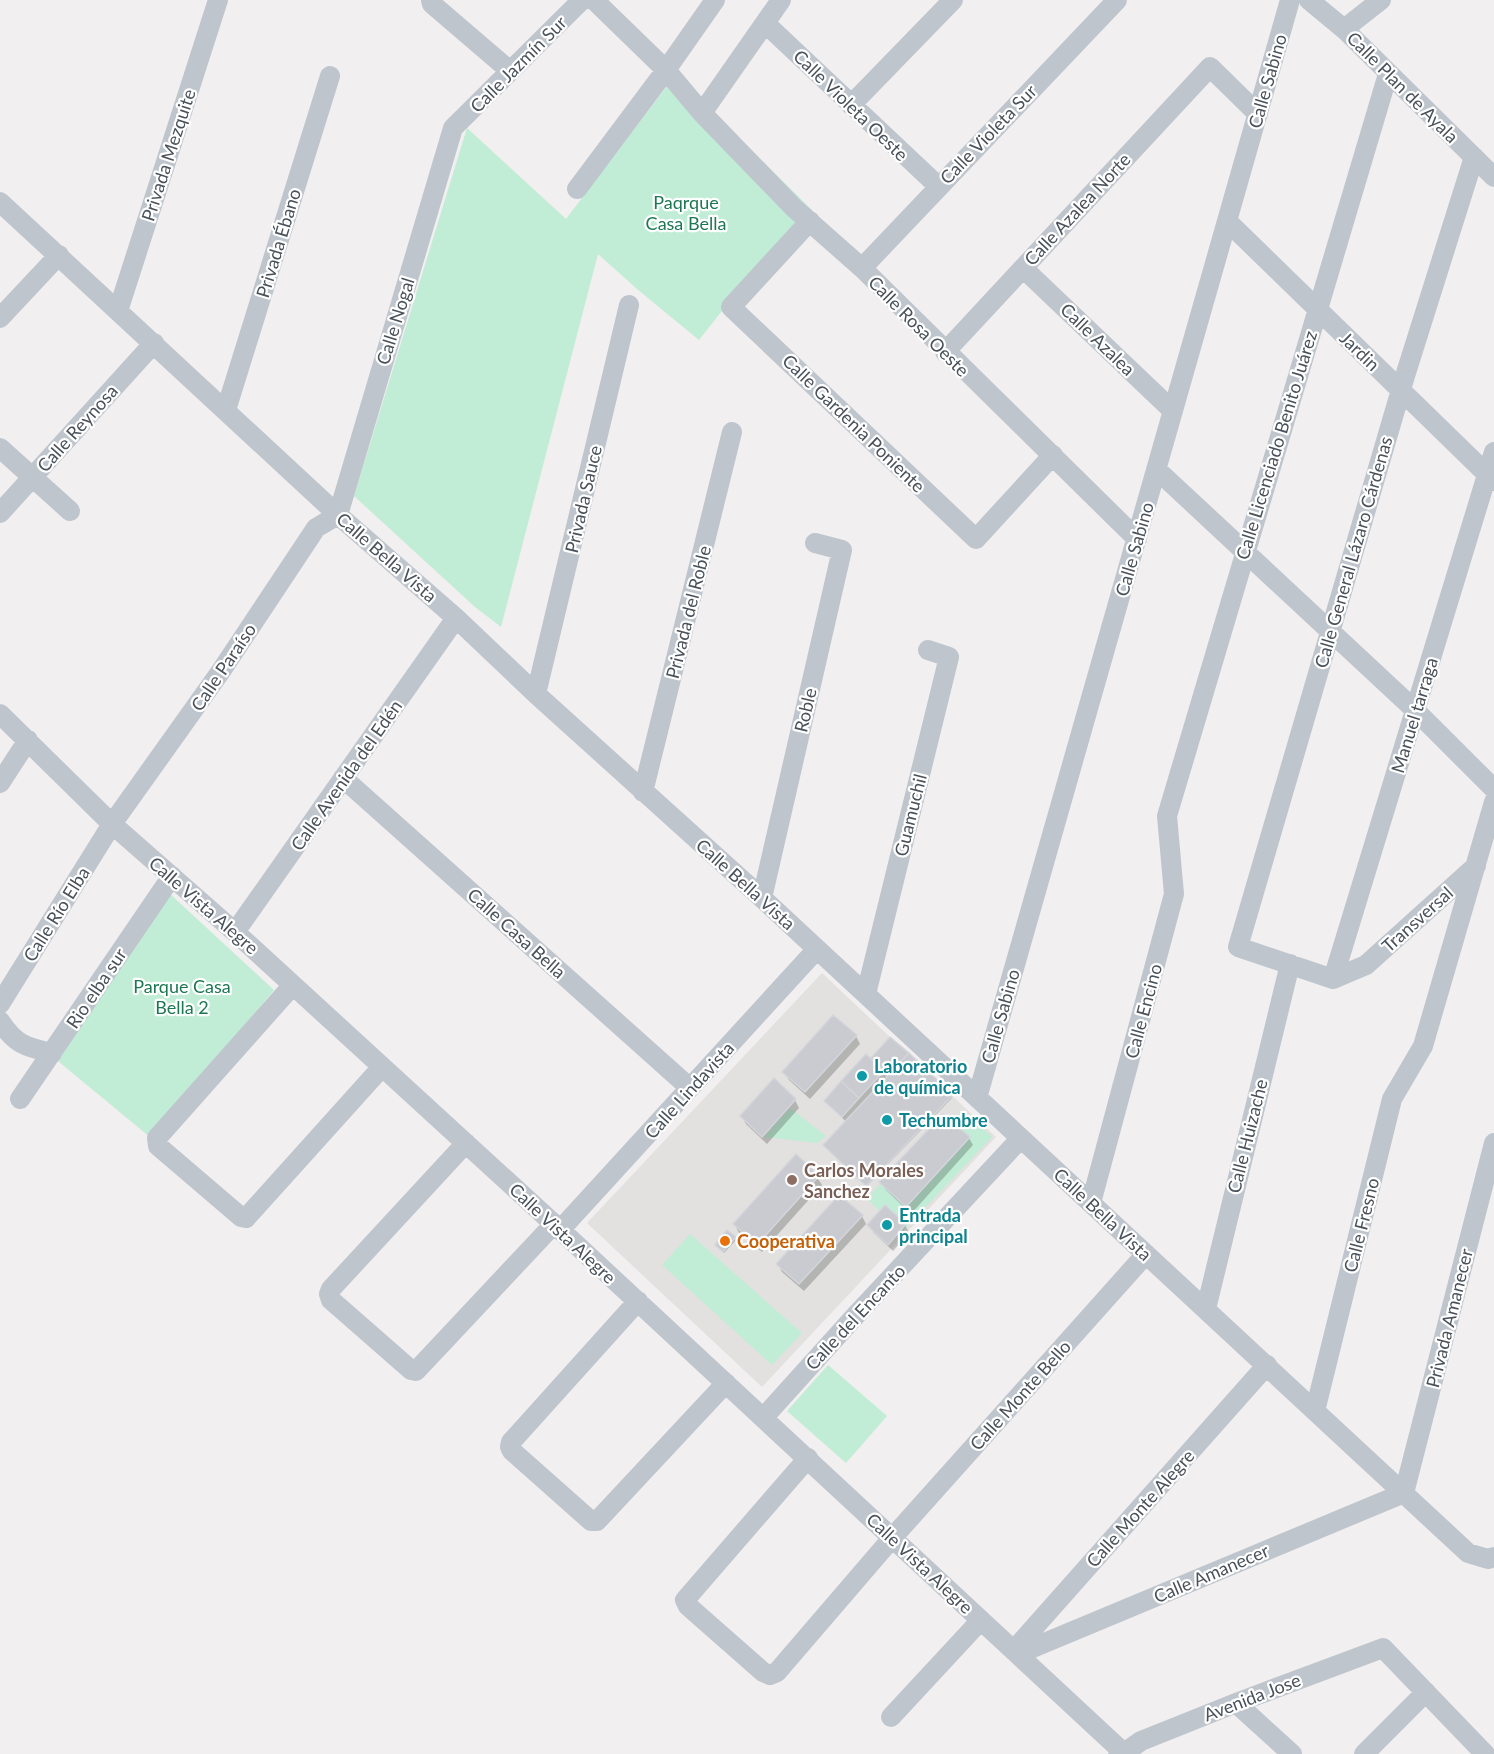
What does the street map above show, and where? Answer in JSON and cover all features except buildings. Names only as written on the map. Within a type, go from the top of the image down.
[{"type":"street","name":"Privada Mezquite","points":[[118,311],[218,0]]},
{"type":"street","points":[[431,0],[432,4],[510,70]]},
{"type":"street","name":"Calle Jazmín Sur","points":[[453,128],[582,0]]},
{"type":"street","points":[[594,0],[666,70]]},
{"type":"street","points":[[577,189],[715,0]]},
{"type":"street","points":[[702,113],[781,0]]},
{"type":"street","points":[[851,105],[953,0]]},
{"type":"street","name":"Calle Violeta Sur","points":[[862,268],[1117,0]]},
{"type":"street","name":"Calle Sabino","points":[[977,1098],[1290,0]]},
{"type":"street","name":"Calle Plan de Ayala","points":[[1309,0],[1344,29],[1494,177]]},
{"type":"street","points":[[1344,29],[1382,0]]},
{"type":"street","name":"Calle Violeta Oeste","points":[[765,22],[938,186]]},
{"type":"street","name":"Calle Azalea Norte","points":[[945,352],[1210,67],[1258,114]]},
{"type":"street","name":"Calle Rosa Oeste","points":[[666,70],[702,113],[794,208],[862,268],[1137,539]]},
{"type":"street","name":"Calle Licenciado Benito Juárez","points":[[1167,816],[1388,74]]},
{"type":"street","name":"Privada Ébano","points":[[226,410],[330,76]]},
{"type":"street","name":"Calle Nogal","points":[[338,515],[453,128]]},
{"type":"street","name":"Calle General Lázaro Cárdenas","points":[[1290,964],[1238,947],[1329,632],[1474,157]]},
{"type":"street","name":"Calle Bella Vista","points":[[0,202],[338,515],[456,618],[643,792],[762,898],[1468,1553],[1488,1559],[1494,1557]]},
{"type":"street","name":"Calle Gardenia Poniente","points":[[810,221],[731,307],[976,539],[1053,455]]},
{"type":"street","name":"Jardin","points":[[1227,221],[1490,477]]},
{"type":"street","points":[[0,318],[59,255]]},
{"type":"street","name":"Calle Azalea","points":[[1023,268],[1173,411]]},
{"type":"street","name":"Privada Sauce","points":[[536,694],[629,305]]},
{"type":"street","name":"Calle Reynosa","points":[[0,513],[154,343]]},
{"type":"street","name":"Privada del Roble","points":[[643,792],[732,432]]},
{"type":"street","points":[[0,448],[70,511]]},
{"type":"street","name":"Manuel tarraga","points":[[1333,979],[1490,477],[1494,452]]},
{"type":"street","points":[[1156,469],[1416,711],[1494,789]]},
{"type":"street","name":"Calle Paraíso","points":[[112,824],[221,670],[315,528],[338,515]]},
{"type":"street","name":"Roble","points":[[762,898],[842,550],[815,543]]},
{"type":"street","name":"Calle Avenida del Edén","points":[[235,932],[456,618]]},
{"type":"street","name":"Guamuchil","points":[[866,994],[949,657],[928,650]]},
{"type":"street","name":"Calle Vista Alegre","points":[[0,714],[112,824],[235,932],[638,1301],[1016,1652],[1122,1754]]},
{"type":"street","points":[[0,783],[28,740]]},
{"type":"street","name":"Calle Casa Bella","points":[[343,778],[690,1088]]},
{"type":"street","name":"Calle Fresno","points":[[1315,1411],[1392,1099],[1423,1046],[1494,802]]},
{"type":"street","name":"Calle Encino","points":[[1091,1203],[1174,894],[1167,816]]},
{"type":"street","name":"Calle Río Elba","points":[[0,1004],[112,824]]},
{"type":"street","name":"Transversal","points":[[1333,979],[1366,965],[1494,850]]},
{"type":"street","name":"Rio elba sur","points":[[20,1099],[172,876]]},
{"type":"street","name":"Calle Lindavista","points":[[466,1143],[331,1289],[329,1294],[331,1300],[411,1370],[416,1371],[557,1227],[690,1088],[817,950]]},
{"type":"street","points":[[1290,964],[1333,979]]},
{"type":"street","name":"Calle Huizache","points":[[1206,1309],[1290,964]]},
{"type":"street","points":[[293,985],[157,1138],[158,1146],[241,1217],[246,1218],[382,1066]]},
{"type":"street","points":[[0,1021],[9,1035],[19,1043],[52,1053]]},
{"type":"street","name":"Calle del Encanto","points":[[764,1418],[856,1315],[1021,1138]]},
{"type":"street","name":"Privada Amanecer","points":[[1404,1493],[1494,1143]]},
{"type":"street","name":"Calle Monte Bello","points":[[808,1458],[686,1600],[688,1606],[763,1672],[770,1675],[777,1672],[893,1537],[1146,1254]]},
{"type":"street","points":[[638,1301],[511,1442],[510,1447],[591,1521],[597,1521],[726,1383]]},
{"type":"street","name":"Calle Monte Alegre","points":[[1016,1652],[1266,1365]]},
{"type":"street","name":"Calle Amanecer","points":[[1016,1652],[1404,1493]]},
{"type":"street","points":[[891,1717],[981,1620]]},
{"type":"street","name":"Avenida Jose","points":[[1122,1754],[1141,1741],[1383,1648],[1426,1692]]},
{"type":"street","points":[[1364,1754],[1426,1692],[1485,1754]]},
{"type":"street","points":[[1236,1703],[1292,1754]]},
{"type":"shaded area","name":"Carlos Morales Sanchez","points":[[822,973],[996,1137],[762,1387],[587,1223]]},
{"type":"green space","name":"Paqrque Casa Bella","points":[[677,73],[813,211],[729,302],[699,340],[598,254],[501,627],[475,607],[354,496],[467,128],[566,219]]},
{"type":"green space","name":"Parque Casa Bella 2","points":[[170,894],[274,990],[151,1138],[58,1061]]},
{"type":"green space","points":[[790,1108],[826,1136],[817,1143],[764,1137]]},
{"type":"green space","points":[[963,1110],[992,1137],[902,1232],[867,1199],[881,1183],[906,1206],[970,1137],[952,1121]]},
{"type":"green space","points":[[690,1234],[802,1333],[772,1365],[662,1265]]},
{"type":"green space","points":[[828,1365],[887,1416],[846,1463],[787,1411]]},
{"type":"place","name":"Laboratorio de química","points":[[862,1076]]},
{"type":"place","name":"Techumbre","points":[[887,1120]]},
{"type":"place","name":"Carlos Morales Sanchez","points":[[792,1180]]},
{"type":"place","name":"Entrada principal","points":[[887,1225]]},
{"type":"place","name":"Cooperativa","points":[[725,1241]]}]
